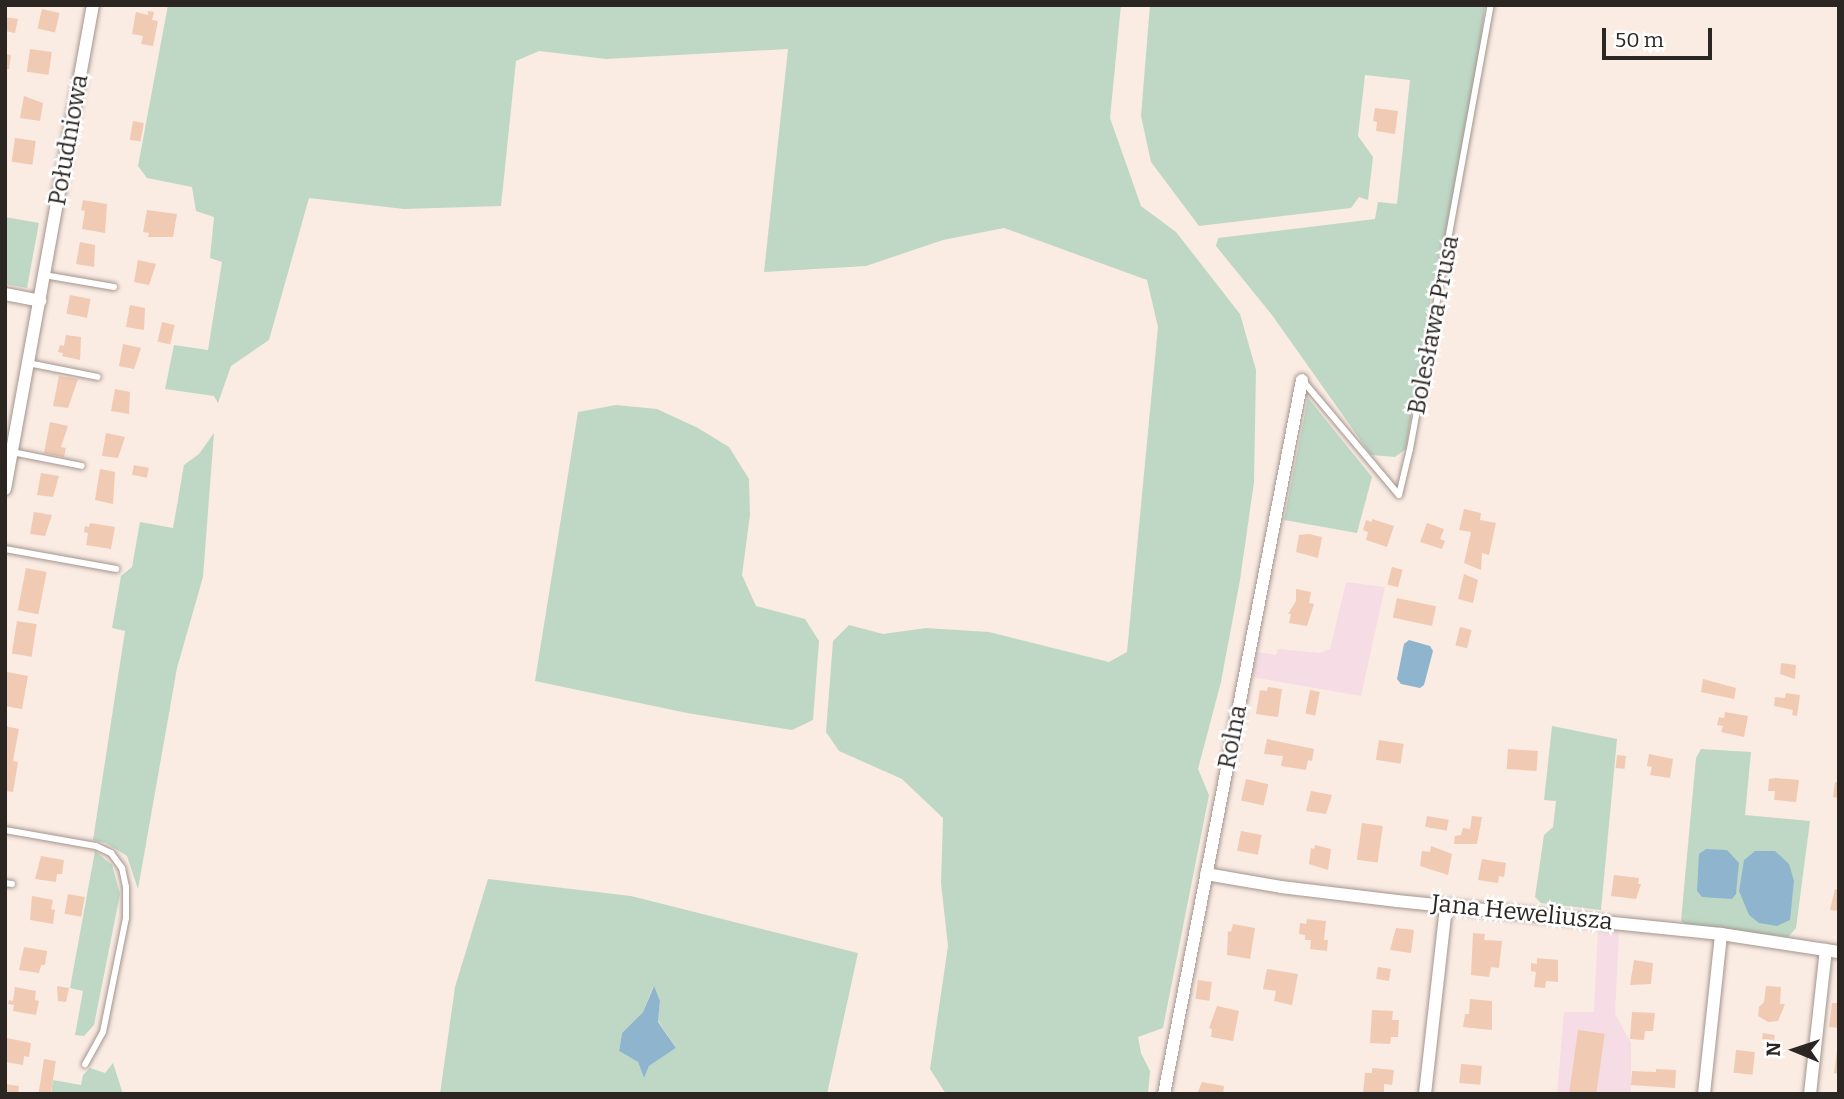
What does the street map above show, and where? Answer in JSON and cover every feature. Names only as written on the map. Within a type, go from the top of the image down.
[{"type":"street","name":"Południowa","points":[[5,489],[93,5]]},
{"type":"street","points":[[5,294],[40,300]]},
{"type":"street","name":"Rolna","points":[[1164,1094],[1302,380]]},
{"type":"street","points":[[5,405],[19,408]]},
{"type":"street","name":"Jana Heweliusza","points":[[1206,874],[1281,887],[1446,906],[1721,933],[1832,951]]},
{"type":"street","points":[[1425,1094],[1446,906]]},
{"type":"street","points":[[1704,1094],[1721,933]]},
{"type":"street","points":[[1810,1094],[1832,951]]},
{"type":"lane","name":"Bolesława Prusa","points":[[1302,380],[1399,495],[1426,369],[1491,5]]},
{"type":"lane","points":[[44,275],[114,287]]},
{"type":"lane","points":[[28,363],[98,377]]},
{"type":"lane","points":[[12,452],[82,466]]},
{"type":"lane","points":[[5,549],[116,569]]},
{"type":"lane","points":[[5,830],[96,846],[111,853],[122,868],[127,887],[126,918],[103,1032],[85,1064]]},
{"type":"shaded area","points":[[1346,582],[1385,587],[1361,696],[1252,677],[1257,652],[1276,655],[1278,649],[1320,653],[1330,649]]},
{"type":"shaded area","points":[[1598,929],[1619,932],[1615,1014],[1631,1043],[1631,1094],[1557,1094],[1564,1012],[1594,1012]]},
{"type":"green space","points":[[168,5],[1121,5],[1110,118],[1141,206],[1176,232],[1240,314],[1256,370],[1254,482],[1240,580],[1221,682],[1198,769],[1209,795],[1163,1028],[1138,1037],[1141,1053],[1150,1071],[1148,1094],[946,1094],[930,1069],[948,946],[941,883],[943,818],[902,779],[839,751],[826,732],[833,641],[849,625],[883,634],[926,628],[989,632],[1109,662],[1127,652],[1158,327],[1147,280],[1004,228],[943,240],[866,266],[764,272],[788,49],[606,59],[539,51],[516,61],[501,206],[404,209],[309,198],[269,340],[231,366],[218,403],[214,396],[165,389],[174,345],[208,350],[222,262],[210,258],[214,217],[196,211],[192,187],[147,178],[138,166]]},
{"type":"green space","points":[[1150,5],[1485,5],[1479,58],[1445,239],[1432,290],[1406,449],[1395,457],[1371,455],[1272,315],[1216,246],[1218,238],[1375,219],[1378,202],[1397,204],[1410,80],[1365,75],[1358,136],[1373,157],[1368,200],[1359,197],[1351,208],[1199,226],[1151,162],[1141,116]]},
{"type":"green space","points":[[5,217],[39,223],[27,288],[5,284]]},
{"type":"green space","points":[[1308,398],[1372,477],[1357,533],[1284,520]]},
{"type":"green space","points":[[616,405],[657,409],[698,428],[729,447],[749,479],[750,515],[742,575],[756,606],[805,619],[819,641],[813,720],[792,730],[687,713],[535,681],[578,412]]},
{"type":"green space","points":[[214,433],[203,577],[177,668],[138,889],[127,856],[106,843],[93,840],[125,631],[112,628],[121,576],[132,567],[140,522],[173,528],[184,465],[199,454]]},
{"type":"green space","points":[[1552,726],[1617,739],[1601,910],[1541,903],[1535,897],[1544,835],[1553,827],[1556,801],[1544,800]]},
{"type":"green space","points":[[1701,749],[1751,752],[1745,815],[1810,821],[1796,928],[1788,937],[1688,926],[1681,921],[1696,758]]},
{"type":"green space","points":[[95,851],[112,865],[120,894],[94,1025],[84,1036],[75,1035],[83,991],[70,988]]},
{"type":"green space","points":[[488,879],[631,896],[858,953],[827,1094],[440,1094],[455,987]],"holes":[[[653,987],[660,1001],[658,1021],[676,1048],[649,1066],[644,1077],[638,1062],[619,1051],[622,1033],[643,1012]]]},
{"type":"green space","points":[[113,1063],[123,1094],[51,1094],[53,1080],[81,1085],[83,1075],[90,1068],[105,1073]]},
{"type":"water","points":[[1409,640],[1430,646],[1433,651],[1424,685],[1420,688],[1401,684],[1397,679],[1404,644]]},
{"type":"water","points":[[1706,849],[1727,850],[1739,863],[1736,894],[1732,899],[1702,897],[1697,891],[1699,854]]},
{"type":"water","points":[[1755,851],[1775,851],[1789,864],[1794,881],[1790,920],[1777,926],[1759,923],[1749,915],[1739,891],[1744,860]]},
{"type":"water","points":[[654,986],[660,1001],[658,1022],[676,1048],[649,1066],[644,1078],[638,1062],[619,1051],[622,1033],[643,1012]]},
{"type":"building","points":[[42,9],[60,13],[55,33],[38,28]]},
{"type":"building","points":[[148,11],[154,12],[152,20],[158,21],[153,46],[141,44],[143,36],[132,34],[136,12],[148,15]]},
{"type":"building","points":[[5,17],[18,19],[15,33],[5,31]]},
{"type":"building","points":[[30,49],[52,52],[49,75],[27,72]]},
{"type":"building","points":[[5,54],[11,55],[9,69],[5,69]]},
{"type":"building","points":[[24,96],[43,103],[40,121],[20,118]]},
{"type":"building","points":[[1375,108],[1398,111],[1395,134],[1376,131],[1377,122],[1373,121]]},
{"type":"building","points":[[133,121],[144,123],[141,142],[130,140]]},
{"type":"building","points":[[15,138],[36,141],[32,165],[12,162]]},
{"type":"building","points":[[83,200],[107,204],[105,233],[82,229],[85,211],[81,210]]},
{"type":"building","points":[[147,210],[177,214],[173,237],[148,237],[149,233],[143,232]]},
{"type":"building","points":[[80,242],[95,245],[94,267],[76,264]]},
{"type":"building","points":[[138,260],[156,264],[149,285],[134,282]]},
{"type":"building","points":[[70,295],[91,299],[87,318],[66,314]]},
{"type":"building","points":[[130,305],[145,308],[144,330],[126,327]]},
{"type":"building","points":[[162,322],[175,325],[170,344],[158,341]]},
{"type":"building","points":[[66,335],[81,337],[80,360],[62,356],[63,353],[58,352],[60,345],[64,346]]},
{"type":"building","points":[[123,344],[141,348],[134,369],[119,366]]},
{"type":"building","points":[[59,376],[78,379],[68,408],[53,406]]},
{"type":"building","points":[[115,389],[130,392],[129,414],[111,411]]},
{"type":"building","points":[[50,422],[68,426],[61,447],[66,448],[64,457],[44,453]]},
{"type":"building","points":[[106,433],[125,437],[118,458],[102,456]]},
{"type":"building","points":[[134,465],[149,468],[147,478],[132,475]]},
{"type":"building","points":[[100,469],[115,472],[113,504],[95,500]]},
{"type":"building","points":[[41,473],[59,476],[53,497],[37,495]]},
{"type":"building","points":[[1464,509],[1481,513],[1480,520],[1496,523],[1489,555],[1482,553],[1481,570],[1464,563],[1471,532],[1459,530]]},
{"type":"building","points":[[34,512],[52,515],[45,536],[30,534]]},
{"type":"building","points":[[1372,519],[1394,526],[1387,547],[1366,540],[1368,532],[1363,530],[1366,520],[1372,522]]},
{"type":"building","points":[[90,523],[115,527],[111,549],[86,545],[88,533],[84,532],[85,526],[89,527]]},
{"type":"building","points":[[1427,523],[1444,529],[1440,539],[1445,541],[1442,549],[1420,542]]},
{"type":"building","points":[[1299,535],[1322,537],[1318,558],[1296,552]]},
{"type":"building","points":[[1392,567],[1403,570],[1398,587],[1387,584]]},
{"type":"building","points":[[26,568],[47,572],[38,614],[18,610]]},
{"type":"building","points":[[1464,574],[1478,580],[1473,603],[1458,599]]},
{"type":"building","points":[[1296,589],[1311,592],[1309,603],[1314,604],[1307,626],[1289,623],[1291,614],[1288,614],[1296,601]]},
{"type":"building","points":[[1397,598],[1436,606],[1432,626],[1393,618]]},
{"type":"building","points":[[17,621],[37,624],[32,657],[12,654]]},
{"type":"building","points":[[1460,627],[1472,630],[1467,648],[1455,645]]},
{"type":"building","points":[[1781,663],[1796,665],[1795,679],[1780,674]]},
{"type":"building","points":[[7,672],[28,676],[22,709],[5,706]]},
{"type":"building","points":[[1703,679],[1736,688],[1734,699],[1701,692]]},
{"type":"building","points":[[1268,687],[1282,689],[1278,717],[1256,714],[1260,690],[1267,691]]},
{"type":"building","points":[[1310,690],[1320,692],[1315,715],[1305,714]]},
{"type":"building","points":[[1786,693],[1800,695],[1797,716],[1792,715],[1793,710],[1774,706],[1775,697],[1785,698]]},
{"type":"building","points":[[1725,712],[1748,716],[1744,737],[1721,732],[1723,726],[1717,725],[1719,717],[1724,718]]},
{"type":"building","points":[[5,726],[19,729],[13,761],[18,762],[13,792],[5,791]]},
{"type":"building","points":[[1267,739],[1314,749],[1312,761],[1308,760],[1306,770],[1281,766],[1283,756],[1264,754]]},
{"type":"building","points":[[1379,740],[1404,744],[1401,764],[1376,760]]},
{"type":"building","points":[[1508,749],[1538,751],[1537,771],[1507,769]]},
{"type":"building","points":[[1649,754],[1673,759],[1670,778],[1650,775],[1652,767],[1647,766]]},
{"type":"building","points":[[1617,755],[1626,756],[1625,769],[1616,768]]},
{"type":"building","points":[[1246,779],[1268,784],[1263,806],[1241,800]]},
{"type":"building","points":[[1769,779],[1799,780],[1796,802],[1774,800],[1775,791],[1768,791]]},
{"type":"building","points":[[1835,782],[1839,783],[1839,798],[1833,797]]},
{"type":"building","points":[[1311,791],[1332,795],[1326,814],[1306,811]]},
{"type":"building","points":[[1427,816],[1449,820],[1447,831],[1425,827]]},
{"type":"building","points":[[1472,816],[1482,817],[1477,844],[1454,844],[1455,836],[1461,835],[1463,828],[1470,829]]},
{"type":"building","points":[[1362,823],[1383,826],[1378,863],[1357,860]]},
{"type":"building","points":[[1241,831],[1262,835],[1258,855],[1237,851]]},
{"type":"building","points":[[1315,845],[1331,849],[1328,870],[1309,864],[1311,848],[1314,849]]},
{"type":"building","points":[[1431,846],[1452,854],[1448,875],[1420,866],[1422,851],[1430,852]]},
{"type":"building","points":[[41,856],[64,860],[62,874],[57,874],[56,882],[35,879]]},
{"type":"building","points":[[1482,859],[1506,863],[1504,877],[1499,876],[1498,883],[1478,880]]},
{"type":"building","points":[[1614,875],[1639,878],[1638,884],[1641,884],[1636,899],[1611,896]]},
{"type":"building","points":[[1835,889],[1839,890],[1839,911],[1830,910]]},
{"type":"building","points":[[68,894],[85,897],[81,917],[65,914]]},
{"type":"building","points":[[32,896],[53,900],[53,924],[30,920]]},
{"type":"building","points":[[1307,919],[1326,921],[1324,940],[1328,940],[1327,951],[1310,949],[1311,940],[1305,940],[1305,935],[1299,934],[1300,923],[1306,924]]},
{"type":"building","points":[[1233,924],[1255,928],[1250,959],[1227,955],[1228,931],[1231,932]]},
{"type":"building","points":[[1396,928],[1414,930],[1411,953],[1390,950]]},
{"type":"building","points":[[1473,933],[1485,934],[1484,940],[1502,941],[1499,968],[1491,967],[1489,977],[1471,975]]},
{"type":"building","points":[[24,947],[47,951],[45,965],[41,965],[39,973],[19,970]]},
{"type":"building","points":[[1537,958],[1558,960],[1558,982],[1546,981],[1545,988],[1534,987],[1536,972],[1531,971],[1531,963],[1537,964]]},
{"type":"building","points":[[1634,960],[1653,963],[1651,984],[1630,985]]},
{"type":"building","points":[[1378,967],[1391,969],[1389,981],[1376,979]]},
{"type":"building","points":[[1267,969],[1298,974],[1292,1005],[1274,1001],[1276,991],[1263,989]]},
{"type":"building","points":[[1198,980],[1212,982],[1209,1001],[1195,999]]},
{"type":"building","points":[[57,986],[69,988],[66,1002],[58,1001]]},
{"type":"building","points":[[1766,986],[1781,987],[1780,1004],[1785,1004],[1778,1021],[1768,1022],[1758,1016],[1759,1007],[1764,1002]]},
{"type":"building","points":[[15,987],[36,991],[35,1000],[39,1001],[36,1015],[13,1011],[14,1005],[8,1004],[9,1000],[13,1001]]},
{"type":"building","points":[[1470,999],[1492,1001],[1492,1030],[1463,1027],[1465,1014],[1469,1014]]},
{"type":"building","points":[[1832,1003],[1839,1003],[1839,1028],[1829,1027]]},
{"type":"building","points":[[1217,1006],[1239,1011],[1233,1041],[1211,1037],[1212,1029],[1209,1028]]},
{"type":"building","points":[[1372,1010],[1393,1011],[1392,1020],[1399,1020],[1398,1037],[1391,1037],[1390,1044],[1370,1043]]},
{"type":"building","points":[[1632,1012],[1655,1013],[1653,1031],[1645,1031],[1644,1040],[1630,1039]]},
{"type":"building","points":[[1578,1030],[1605,1034],[1596,1094],[1569,1093]]},
{"type":"building","points":[[1763,1033],[1775,1035],[1774,1041],[1762,1039]]},
{"type":"building","points":[[7,1038],[31,1043],[29,1057],[24,1056],[23,1065],[5,1062]]},
{"type":"building","points":[[1736,1050],[1755,1052],[1752,1075],[1734,1073]]},
{"type":"building","points":[[1839,1050],[1839,1074],[1834,1073]]},
{"type":"building","points":[[44,1059],[56,1061],[51,1094],[38,1094]]},
{"type":"building","points":[[1461,1064],[1482,1066],[1480,1085],[1459,1083]]},
{"type":"building","points":[[1372,1068],[1394,1070],[1392,1085],[1384,1084],[1384,1094],[1363,1094],[1365,1073],[1372,1073]]},
{"type":"building","points":[[1656,1069],[1676,1070],[1675,1088],[1631,1085],[1632,1071],[1656,1072]]},
{"type":"building","points":[[1202,1082],[1224,1086],[1223,1094],[1197,1094]]},
{"type":"building","points":[[5,1084],[19,1086],[18,1094],[5,1094]]}]
